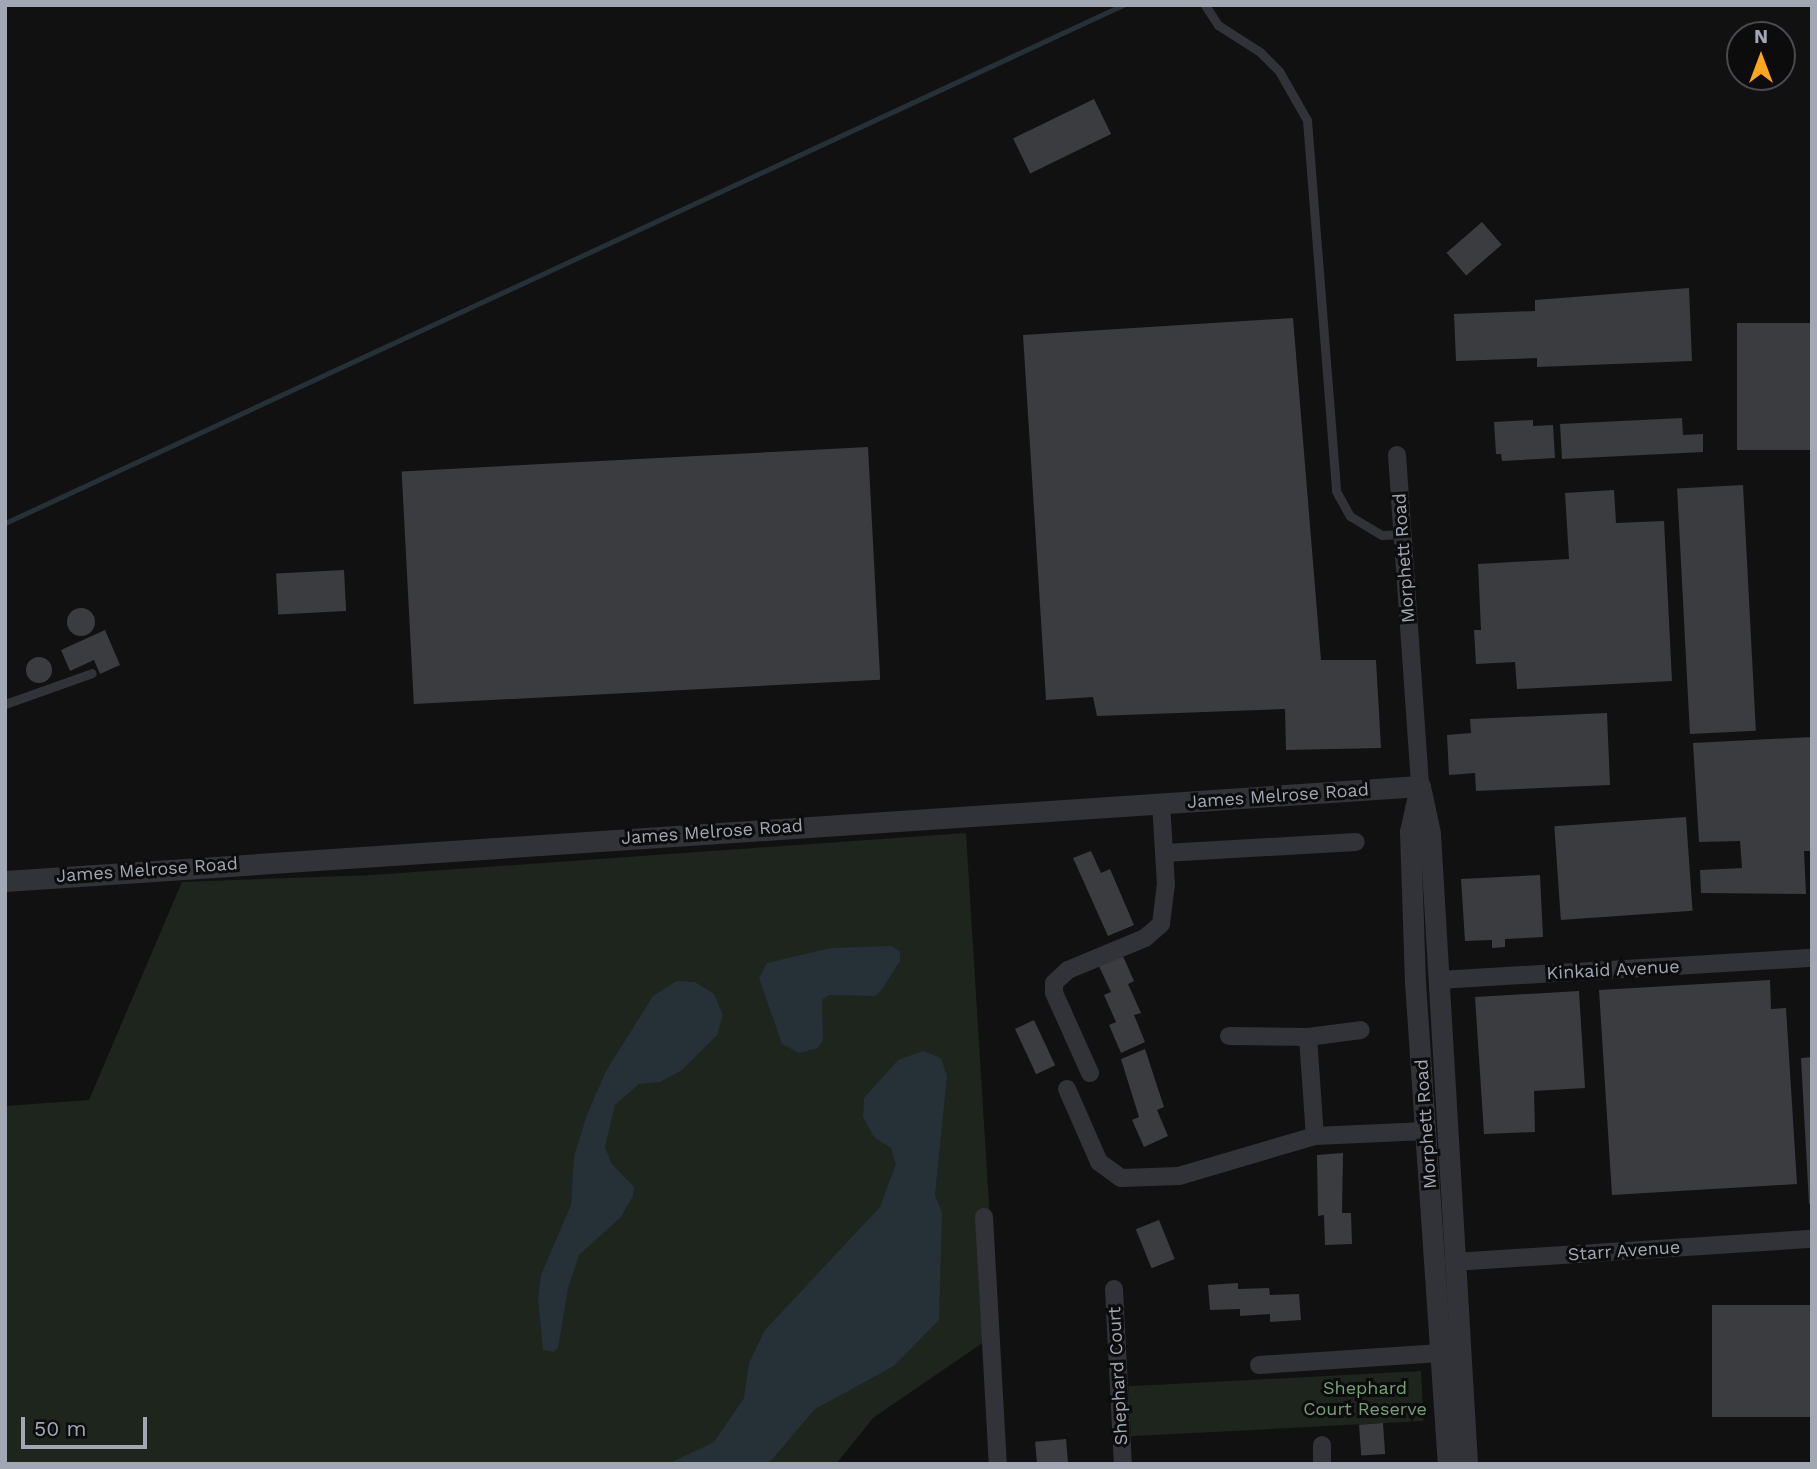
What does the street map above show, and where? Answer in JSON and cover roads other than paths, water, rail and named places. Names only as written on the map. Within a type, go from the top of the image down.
[{"type":"street","name":"Morphett Road","points":[[1397,455],[1420,786],[1430,833],[1439,980],[1445,1262],[1441,1353],[1448,1464]]},
{"type":"street","name":"Morphett Road","points":[[1420,786],[1410,832],[1415,982],[1426,1131],[1445,1262],[1468,1464]]},
{"type":"street","name":"James Melrose Road","points":[[5,881],[1420,786]]},
{"type":"street","points":[[1090,1073],[1054,993],[1054,983],[1068,970],[1145,938],[1161,924],[1165,909],[1165,853],[1161,803]]},
{"type":"street","points":[[1165,853],[1356,842]]},
{"type":"street","name":"Kinkaid Avenue","points":[[1415,982],[1812,958]]},
{"type":"street","points":[[1229,1036],[1308,1037],[1361,1030]]},
{"type":"street","points":[[1308,1037],[1315,1136]]},
{"type":"street","points":[[1067,1089],[1099,1162],[1121,1178],[1179,1176],[1315,1136],[1426,1131]]},
{"type":"street","points":[[984,1217],[998,1464]]},
{"type":"street","name":"Starr Avenue","points":[[1445,1262],[1812,1239]]},
{"type":"street","name":"Shephard Court","points":[[1114,1289],[1123,1464]]},
{"type":"street","points":[[1259,1365],[1441,1353]]},
{"type":"street","points":[[1322,1445],[1322,1464]]},
{"type":"lane","points":[[1205,5],[1218,25],[1260,52],[1279,71],[1307,120],[1336,491],[1350,516],[1382,535],[1403,534]]},
{"type":"lane","points":[[5,704],[92,673]]},
{"type":"waterway","points":[[5,523],[1123,5]]},
{"type":"park label","name":"Shephard Court Reserve","points":[[1365,1399]]}]
